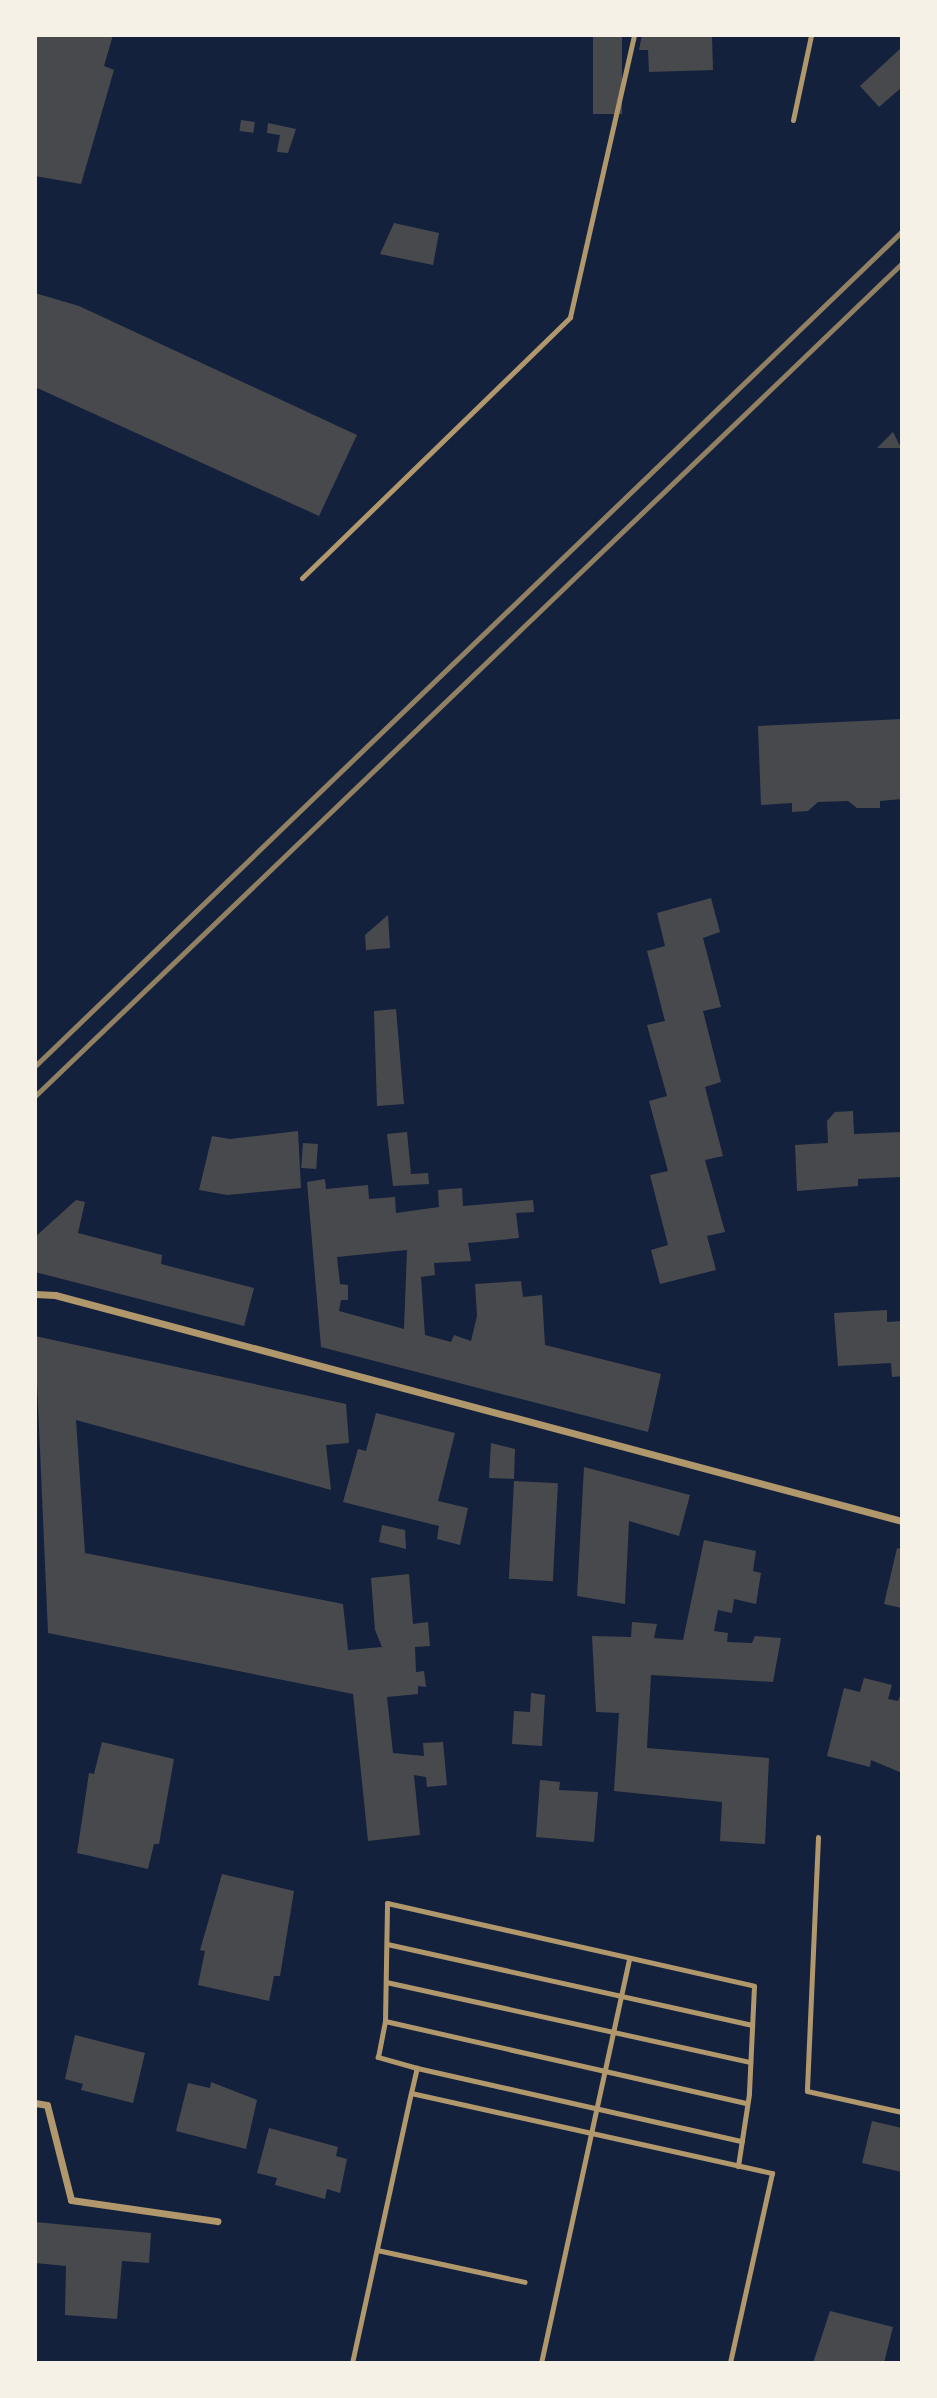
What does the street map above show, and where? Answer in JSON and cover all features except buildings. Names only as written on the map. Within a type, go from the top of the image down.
[{"type":"street","points":[[35,1294],[55,1295],[902,1521]]},
{"type":"street","points":[[35,2103],[47,2105],[71,2200],[217,2221]]},
{"type":"lane","points":[[302,578],[570,317],[634,35]]},
{"type":"lane","points":[[793,120],[812,50],[811,35]]},
{"type":"lane","points":[[818,1837],[807,2091],[902,2112]]},
{"type":"lane","points":[[738,2166],[742,2141],[747,2102],[754,1986],[387,1903],[385,2021],[378,2057],[742,2141]]},
{"type":"lane","points":[[387,1944],[752,2025]]},
{"type":"lane","points":[[541,2363],[629,1958]]},
{"type":"lane","points":[[386,1982],[750,2062]]},
{"type":"lane","points":[[385,2021],[747,2102]]},
{"type":"lane","points":[[352,2363],[417,2068]]},
{"type":"lane","points":[[411,2093],[772,2173],[730,2363]]},
{"type":"lane","points":[[377,2250],[526,2282]]},
{"type":"railway","points":[[35,1066],[902,231]]},
{"type":"railway","points":[[35,1096],[902,263]]}]
